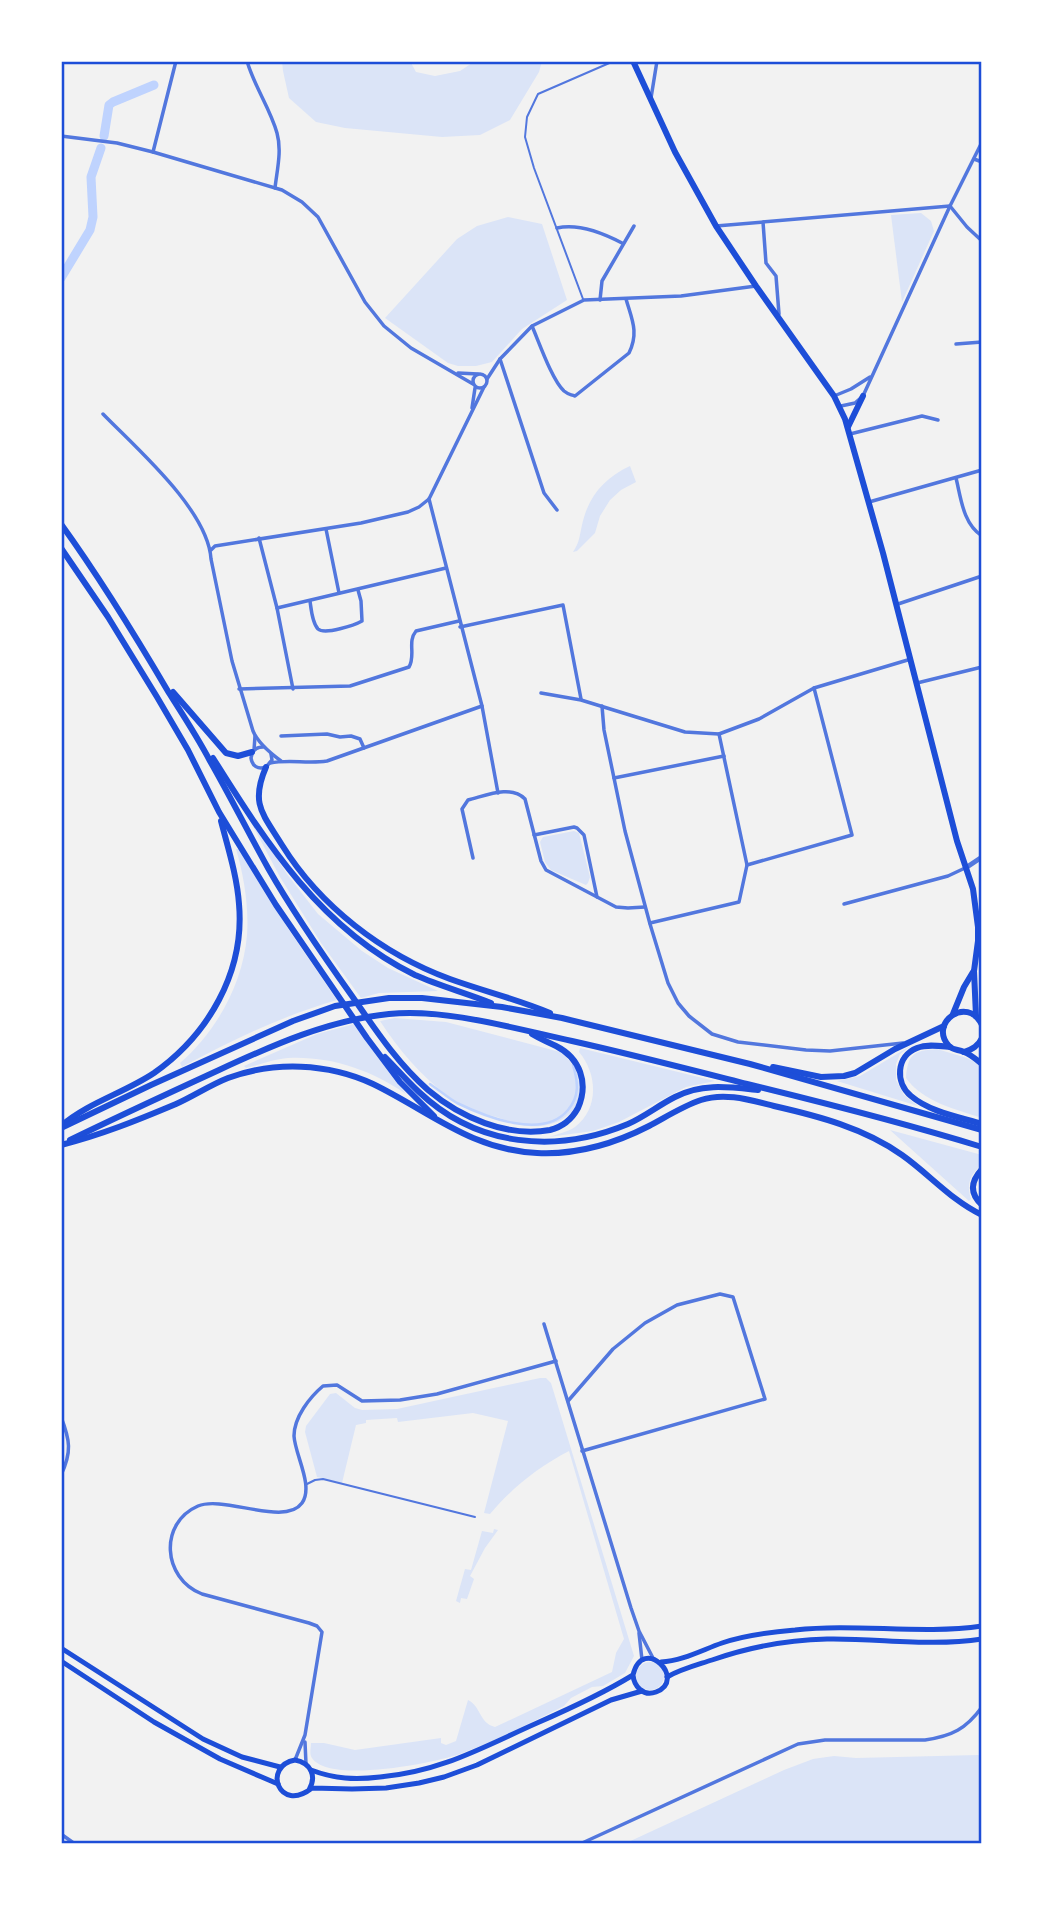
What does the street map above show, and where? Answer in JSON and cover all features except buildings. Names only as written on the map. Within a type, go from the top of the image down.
[{"type":"main road","points":[[634,61],[675,152],[716,226],[834,396],[849,431],[957,841],[973,889],[978,928],[974,971],[980,1021]]},
{"type":"main road","points":[[849,431],[863,396]]},
{"type":"main road","points":[[61,524],[282,863],[329,916],[370,948],[415,975],[502,1007]]},
{"type":"main road","points":[[61,548],[108,617],[157,697],[188,750],[219,812],[276,905],[400,1082],[443,1124]]},
{"type":"main road","points":[[145,650],[209,758],[269,870],[306,930],[380,1036],[429,1091],[473,1119],[514,1131],[541,1131],[556,1128],[570,1120],[581,1101],[583,1082],[580,1071],[566,1052],[528,1031]]},
{"type":"main road","points":[[173,692],[226,753],[237,756],[253,751]]},
{"type":"main road","points":[[268,765],[261,777],[258,792],[261,811],[291,859],[318,892],[350,922],[390,951],[448,978],[519,1000],[562,1018]]},
{"type":"main road","points":[[61,1127],[76,1113],[155,1072],[186,1046],[220,998],[237,950],[239,908],[237,886],[219,812]]},
{"type":"main road","points":[[950,1047],[944,1037],[944,1026],[953,1014],[974,971]]},
{"type":"main road","points":[[61,1127],[282,1026],[335,1006],[389,998],[422,998],[502,1007],[562,1018],[750,1063],[821,1077],[855,1073],[908,1042],[944,1026]]},
{"type":"main road","points":[[953,1014],[965,1012],[980,1021]]},
{"type":"main road","points":[[61,1145],[258,1052],[343,1021],[389,1014],[419,1013],[528,1031],[637,1056],[982,1147]]},
{"type":"main road","points":[[367,1038],[420,1094],[451,1116],[485,1133],[522,1142],[550,1142],[592,1136],[630,1123],[676,1096],[696,1088],[725,1086],[785,1093]]},
{"type":"main road","points":[[964,1052],[971,1050],[982,1039]]},
{"type":"main road","points":[[982,1064],[964,1052],[950,1047],[921,1046],[911,1051],[903,1060],[899,1075],[901,1083],[911,1096],[922,1103],[982,1124]]},
{"type":"main road","points":[[750,1063],[982,1130]]},
{"type":"main road","points":[[61,1145],[95,1136],[178,1103],[228,1078],[279,1067],[307,1066],[352,1077],[372,1084],[468,1137],[513,1150],[535,1153],[576,1151],[621,1140],[692,1103],[714,1096],[729,1096],[807,1113],[857,1130],[876,1139],[926,1173],[964,1205],[982,1215]]},
{"type":"main road","points":[[982,1169],[974,1180],[973,1190],[982,1205]]},
{"type":"main road","points":[[642,1691],[635,1684],[633,1675],[642,1661],[674,1660],[724,1642],[759,1634],[841,1627],[925,1630],[982,1626]]},
{"type":"main road","points":[[667,1677],[728,1654],[795,1640],[962,1642],[982,1639]]},
{"type":"main road","points":[[61,1648],[203,1739],[242,1758],[280,1768]]},
{"type":"main road","points":[[309,1790],[313,1782],[311,1770],[306,1764],[295,1760],[288,1761],[280,1768],[278,1784],[280,1789],[290,1796],[300,1796],[309,1790],[312,1788],[386,1788],[444,1777],[477,1765],[611,1700],[642,1691],[656,1692],[664,1686],[667,1677],[666,1668],[657,1660]]},
{"type":"main road","points":[[61,1661],[154,1722],[220,1759],[278,1784]]},
{"type":"main road","points":[[311,1770],[336,1778],[354,1779],[420,1772],[476,1753],[633,1675]]},
{"type":"street","points":[[153,152],[176,61]]},
{"type":"street","points":[[247,61],[278,134],[280,153],[275,188]]},
{"type":"street","points":[[651,100],[657,61]]},
{"type":"street","points":[[61,136],[117,143],[153,152],[275,188],[302,202],[318,217],[365,302],[384,326],[411,348],[474,386],[484,387]]},
{"type":"street","points":[[840,407],[855,403],[863,396],[982,142]]},
{"type":"street","points":[[974,159],[982,162]]},
{"type":"street","points":[[716,226],[950,206]]},
{"type":"street","points":[[950,206],[982,240]]},
{"type":"street","points":[[763,222],[766,263],[776,279],[779,318]]},
{"type":"street","points":[[556,228],[570,226],[601,233],[622,243]]},
{"type":"street","points":[[600,300],[602,281],[634,226]]},
{"type":"street","points":[[211,550],[215,546],[326,529],[408,512],[419,507],[429,499],[487,379],[500,359],[531,326],[584,300],[681,296],[756,286]]},
{"type":"street","points":[[531,326],[557,381],[563,390],[575,396],[629,353],[634,344],[635,329],[626,299]]},
{"type":"street","points":[[956,344],[982,342]]},
{"type":"street","points":[[500,359],[544,492],[557,510]]},
{"type":"street","points":[[472,410],[474,378],[494,367]]},
{"type":"street","points":[[456,373],[481,374],[487,379]]},
{"type":"street","points":[[834,396],[872,376]]},
{"type":"street","points":[[103,414],[190,509],[211,550],[239,689],[255,736],[281,761]]},
{"type":"street","points":[[849,431],[922,416],[938,420]]},
{"type":"street","points":[[869,502],[982,470]]},
{"type":"street","points":[[956,478],[967,520],[975,532],[982,536]]},
{"type":"street","points":[[429,499],[482,706],[498,793]]},
{"type":"street","points":[[326,529],[339,593]]},
{"type":"street","points":[[259,538],[277,608],[293,689]]},
{"type":"street","points":[[277,608],[446,568]]},
{"type":"street","points":[[896,605],[982,576]]},
{"type":"street","points":[[310,601],[314,622],[322,631],[329,631],[362,621],[358,590]]},
{"type":"street","points":[[460,627],[562,605],[581,700]]},
{"type":"street","points":[[239,689],[350,686],[409,667],[413,660],[412,638],[416,631],[459,621]]},
{"type":"street","points":[[541,693],[581,700],[685,732],[719,734],[759,719],[814,688],[911,659]]},
{"type":"street","points":[[917,683],[982,667]]},
{"type":"street","points":[[747,865],[852,835],[814,688]]},
{"type":"street","points":[[255,736],[251,758],[253,764],[260,768],[281,761],[317,762],[482,706]]},
{"type":"street","points":[[602,706],[604,730],[625,831],[645,907],[668,983],[678,1003],[689,1016],[712,1034],[738,1042],[830,1051],[908,1042]]},
{"type":"street","points":[[650,923],[739,902],[747,865],[719,734]]},
{"type":"street","points":[[281,736],[351,736],[360,739],[364,748]]},
{"type":"street","points":[[253,751],[260,747],[265,748]]},
{"type":"street","points":[[268,765],[271,754]]},
{"type":"street","points":[[614,778],[724,756]]},
{"type":"street","points":[[473,858],[462,809],[464,804],[468,800],[512,790],[525,799],[541,861],[546,870],[616,906],[645,907]]},
{"type":"street","points":[[534,835],[574,827],[581,831],[597,897]]},
{"type":"street","points":[[844,904],[948,876],[982,857]]},
{"type":"street","points":[[568,1401],[614,1349],[645,1323],[677,1304],[720,1294],[733,1297],[765,1399],[582,1451]]},
{"type":"street","points":[[544,1324],[639,1631],[642,1661]]},
{"type":"street","points":[[306,1764],[305,1735],[322,1632],[309,1623],[188,1587],[178,1577],[170,1555],[173,1534],[178,1524],[196,1507],[211,1503],[288,1512],[301,1505],[306,1485],[295,1444],[295,1428],[304,1408],[323,1386],[337,1385],[362,1401],[400,1400],[449,1391],[556,1361]]},
{"type":"street","points":[[61,1416],[69,1452],[61,1475]]},
{"type":"street","points":[[639,1631],[657,1660]]},
{"type":"street","points":[[580,1844],[797,1744],[825,1740],[936,1738],[956,1732],[967,1725],[982,1707]]},
{"type":"street","points":[[295,1760],[305,1735]]},
{"type":"street","points":[[61,1834],[75,1844]]},
{"type":"lane","points":[[584,300],[534,168],[525,137],[527,117],[538,94],[614,61]]},
{"type":"lane","points":[[306,1485],[323,1479],[475,1517]]},
{"type":"shaded area","points":[[282,61],[410,61],[416,72],[435,76],[460,71],[475,61],[542,61],[539,72],[510,120],[480,135],[442,137],[345,128],[316,122],[289,98]]},
{"type":"shaded area","points":[[921,213],[931,221],[934,231],[902,302],[891,215]]},
{"type":"shaded area","points":[[508,217],[542,224],[567,300],[522,329],[492,362],[476,366],[448,363],[385,318],[457,239],[477,226]]},
{"type":"shaded area","points":[[630,466],[636,482],[610,500],[600,516],[595,533],[573,552],[593,497],[612,476]]},
{"type":"shaded area","points":[[246,813],[318,914],[362,951],[388,968],[438,991],[379,993],[361,998],[321,943],[280,877]]},
{"type":"shaded area","points":[[574,831],[579,833],[590,877],[586,885],[551,870],[545,862],[540,842],[543,837]]},
{"type":"shaded area","points":[[236,849],[239,849],[289,930],[337,1000],[258,1029],[182,1067],[180,1063],[205,1037],[226,1006],[240,971],[247,935],[247,903]]},
{"type":"shaded area","points":[[395,1018],[446,1022],[560,1052],[579,1078],[581,1091],[578,1102],[570,1113],[559,1121],[545,1125],[528,1126],[470,1110],[438,1088],[402,1052],[380,1021]]},
{"type":"shaded area","points":[[354,1024],[406,1094],[365,1072],[320,1059],[288,1058],[246,1068],[244,1066],[317,1034]]},
{"type":"shaded area","points":[[912,1045],[900,1054],[896,1064],[896,1080],[904,1095],[918,1106],[837,1081],[860,1076]]},
{"type":"shaded area","points":[[580,1048],[715,1081],[686,1087],[619,1122],[593,1131],[549,1137],[575,1127],[589,1110],[592,1080],[579,1052]]},
{"type":"shaded area","points":[[937,1049],[981,1065],[982,1118],[930,1099],[906,1078],[908,1063],[914,1055]]},
{"type":"shaded area","points":[[890,1130],[982,1155],[982,1165],[970,1180],[971,1199],[969,1201]]},
{"type":"shaded area","points":[[546,1378],[551,1383],[634,1656],[625,1673],[603,1686],[592,1687],[571,1698],[564,1706],[526,1725],[460,1754],[383,1769],[359,1771],[322,1766],[311,1756],[311,1743],[355,1750],[441,1738],[441,1743],[446,1745],[456,1741],[468,1700],[486,1722],[495,1727],[612,1672],[616,1653],[624,1639],[569,1451],[526,1479],[490,1514],[484,1513],[508,1421],[473,1413],[398,1422],[397,1418],[366,1420],[366,1423],[356,1425],[342,1483],[317,1477],[305,1432],[306,1426],[330,1394],[336,1393],[355,1408],[362,1410],[397,1409]]},
{"type":"shaded area","points":[[494,1529],[498,1530],[470,1576],[474,1579],[467,1599],[461,1598],[460,1603],[456,1601],[465,1569],[471,1570],[482,1531],[493,1533]]},
{"type":"shaded area","points":[[650,1662],[660,1666],[664,1676],[660,1686],[650,1690],[640,1686],[636,1676],[640,1666]]},
{"type":"shaded area","points":[[834,1756],[856,1758],[982,1756],[981,1844],[624,1844],[813,1759]]},
{"type":"waterway","points":[[104,136],[109,105],[154,85]]},
{"type":"waterway","points":[[61,278],[90,230],[93,217],[91,177],[101,148]]},
{"type":"waterway","points":[[430,1084],[457,1103],[483,1114],[514,1123],[544,1124],[557,1119],[568,1110],[575,1099],[577,1083],[573,1065]]}]
